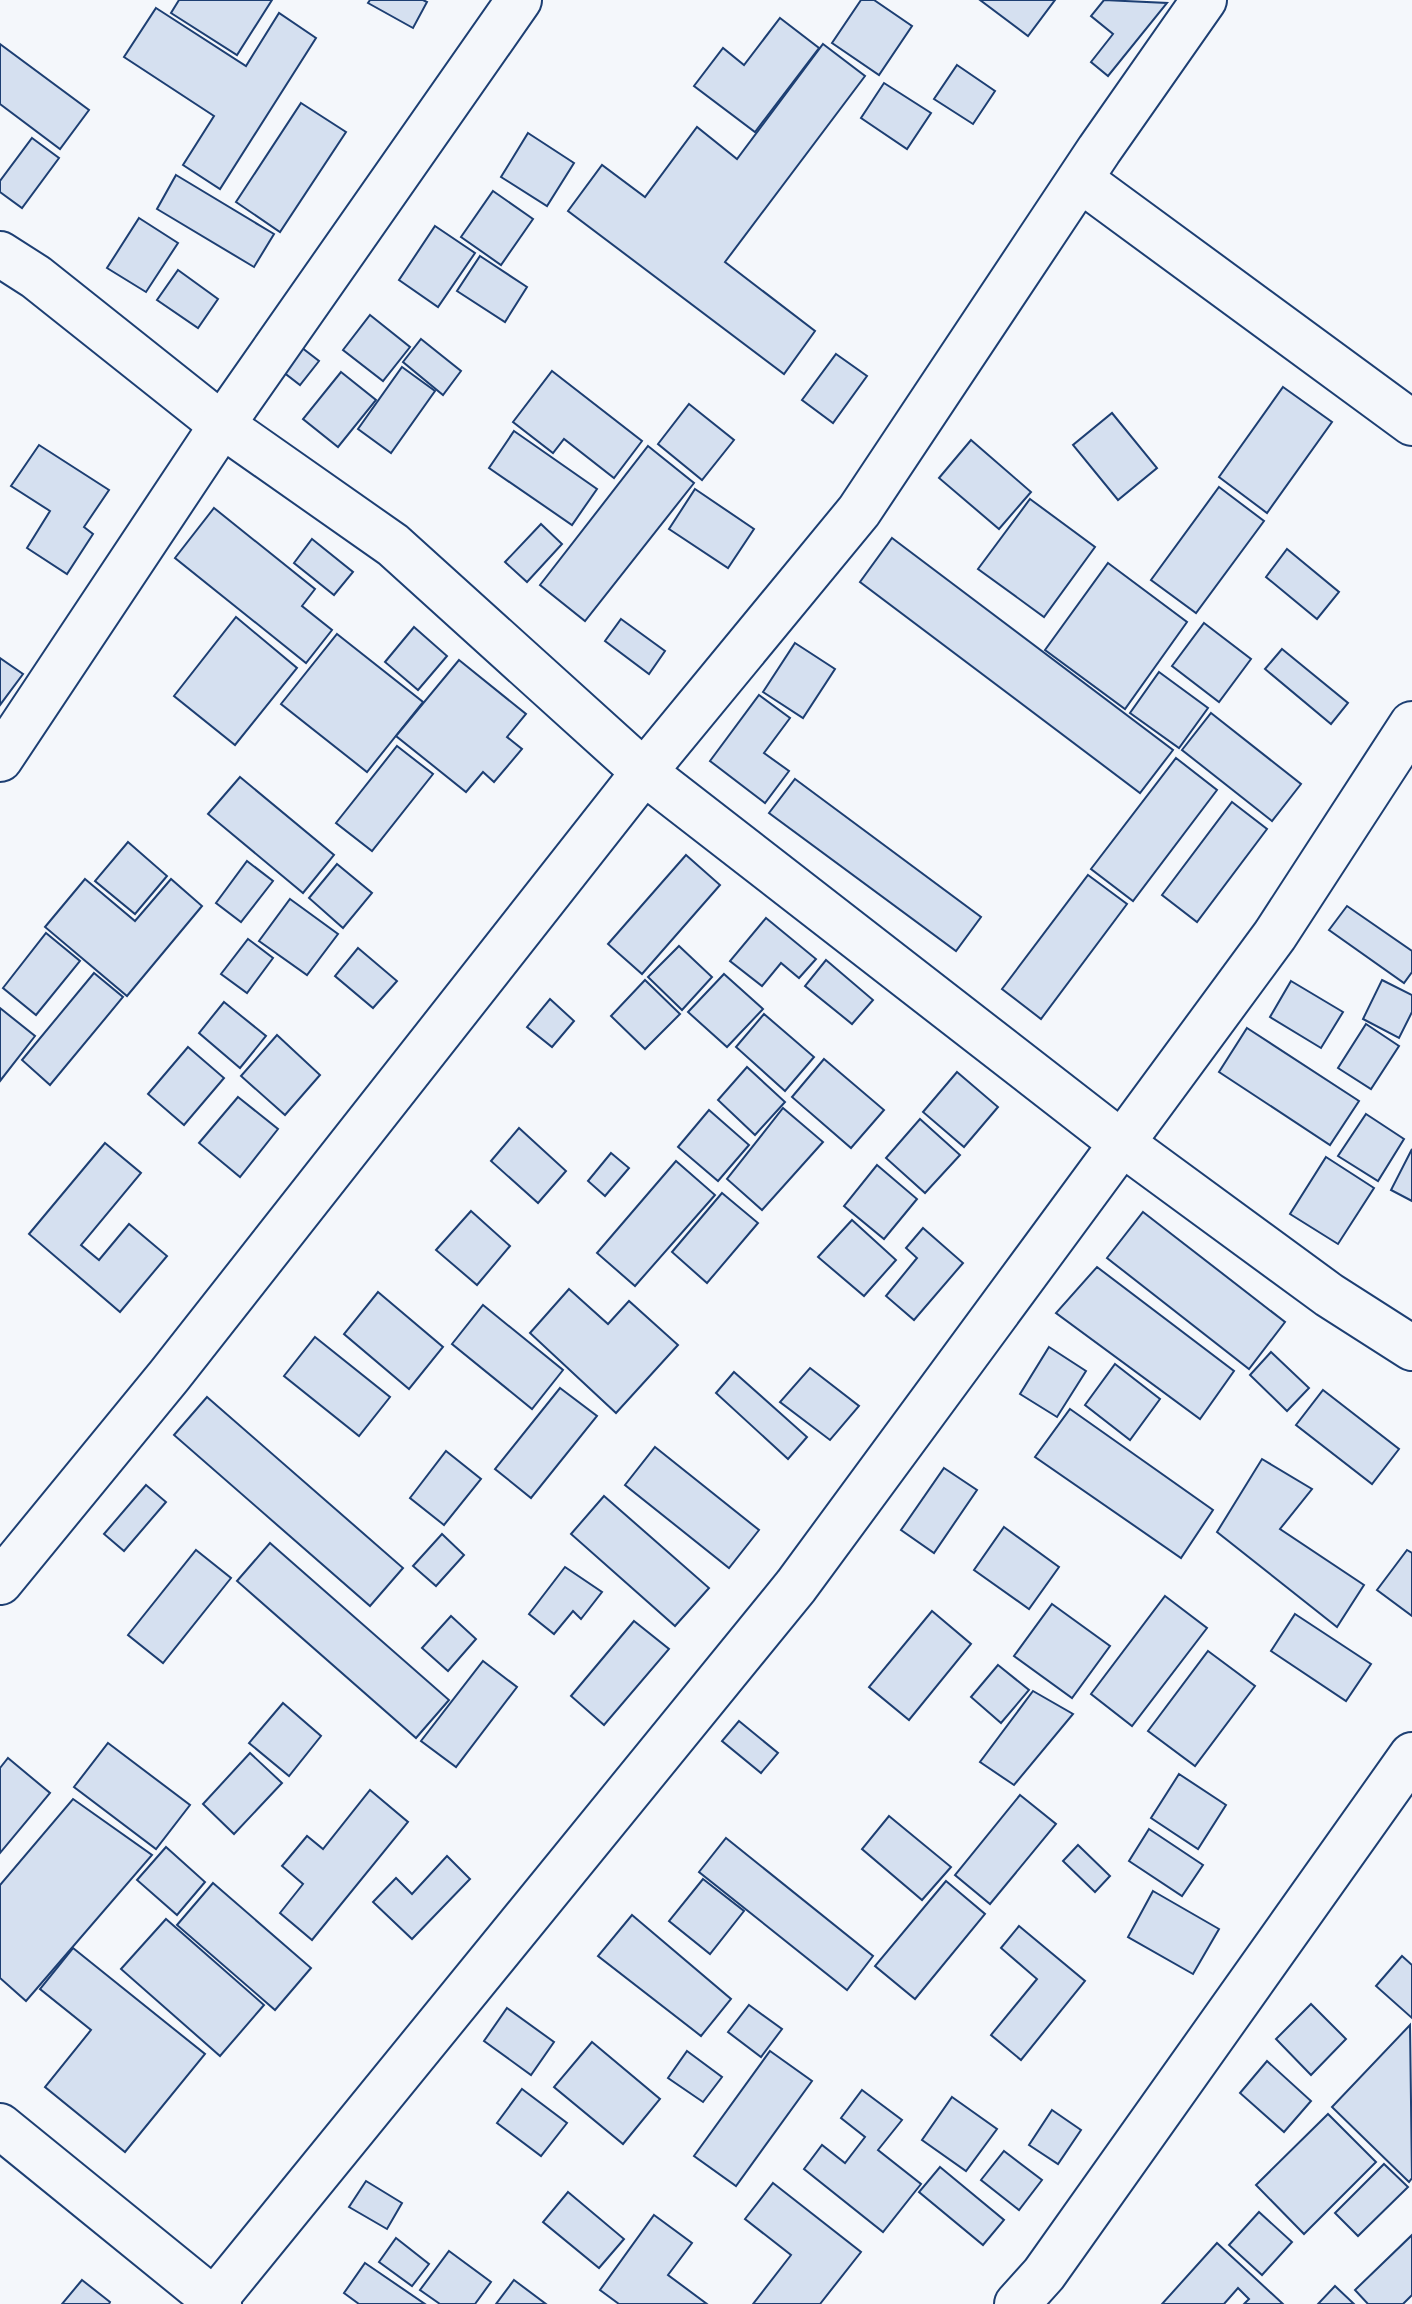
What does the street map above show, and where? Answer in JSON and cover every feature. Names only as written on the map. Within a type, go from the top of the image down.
[{"type":"street","points":[[0,759],[222,425],[519,0]]},
{"type":"street","points":[[0,1582],[178,1363],[644,772],[859,511],[1204,0]]},
{"type":"street","points":[[1081,180],[1412,423]]},
{"type":"street","points":[[0,254],[36,277],[222,425],[393,545],[644,772],[1123,1144],[1329,1295],[1412,1348]]},
{"type":"street","points":[[0,2126],[214,2303],[796,1586],[1275,935],[1412,724]]},
{"type":"street","points":[[1017,2304],[1053,2261],[1412,1755]]},
{"type":"building","points":[[179,0],[272,0],[237,55],[171,13]]},
{"type":"building","points":[[370,0],[427,2],[413,28],[368,3]]},
{"type":"building","points":[[861,0],[874,0],[912,26],[879,75],[832,43]]},
{"type":"building","points":[[980,0],[1055,0],[1028,36]]},
{"type":"building","points":[[1104,0],[1167,3],[1108,76],[1091,62],[1113,34],[1091,16]]},
{"type":"building","points":[[156,8],[246,66],[279,13],[316,38],[220,189],[183,165],[214,116],[124,57]]},
{"type":"building","points":[[780,18],[819,48],[755,132],[694,86],[723,48],[744,65]]},
{"type":"building","points":[[0,44],[89,110],[60,149],[0,104]]},
{"type":"building","points":[[823,44],[865,76],[725,262],[815,331],[784,374],[568,211],[602,165],[645,197],[697,127],[737,159]]},
{"type":"building","points":[[957,65],[995,91],[973,124],[934,99]]},
{"type":"building","points":[[884,83],[931,113],[907,149],[861,118]]},
{"type":"building","points":[[301,103],[346,132],[280,232],[236,202]]},
{"type":"building","points":[[528,133],[574,163],[547,206],[501,177]]},
{"type":"building","points":[[32,138],[59,158],[22,208],[0,192],[0,181]]},
{"type":"building","points":[[176,175],[274,234],[254,267],[157,209]]},
{"type":"building","points":[[493,191],[533,219],[501,265],[461,237]]},
{"type":"building","points":[[139,218],[178,243],[146,292],[107,268]]},
{"type":"building","points":[[435,226],[475,253],[438,307],[399,280]]},
{"type":"building","points":[[480,256],[527,287],[505,322],[457,291]]},
{"type":"building","points":[[178,270],[218,299],[198,328],[157,300]]},
{"type":"building","points":[[370,315],[410,347],[383,381],[343,350]]},
{"type":"building","points":[[421,339],[461,371],[443,395],[403,362]]},
{"type":"building","points":[[297,344],[319,361],[300,385],[278,368]]},
{"type":"building","points":[[836,354],[867,376],[833,423],[802,400]]},
{"type":"building","points":[[402,367],[435,391],[391,453],[358,429]]},
{"type":"building","points":[[552,371],[642,441],[614,478],[564,439],[553,453],[513,422]]},
{"type":"building","points":[[341,372],[376,400],[338,447],[303,419]]},
{"type":"building","points":[[1283,387],[1332,422],[1267,513],[1219,477]]},
{"type":"building","points":[[689,404],[734,440],[702,480],[658,444]]},
{"type":"building","points":[[1112,413],[1157,468],[1118,500],[1073,445]]},
{"type":"building","points":[[514,431],[597,489],[572,525],[489,468]]},
{"type":"building","points":[[971,440],[1031,492],[999,529],[939,478]]},
{"type":"building","points":[[39,445],[109,490],[84,527],[93,534],[67,574],[27,548],[50,511],[11,486]]},
{"type":"building","points":[[648,446],[694,483],[585,621],[540,585]]},
{"type":"building","points":[[1219,487],[1264,521],[1196,613],[1151,580]]},
{"type":"building","points":[[695,489],[754,529],[728,568],[669,529]]},
{"type":"building","points":[[1030,499],[1095,547],[1044,617],[978,569]]},
{"type":"building","points":[[214,508],[315,589],[302,606],[332,630],[306,663],[175,558]]},
{"type":"building","points":[[541,524],[562,544],[527,582],[505,562]]},
{"type":"building","points":[[892,538],[1173,750],[1140,793],[860,582]]},
{"type":"building","points":[[312,539],[353,572],[334,595],[294,563]]},
{"type":"building","points":[[1287,549],[1339,592],[1317,619],[1266,577]]},
{"type":"building","points":[[1108,563],[1187,622],[1125,709],[1045,650]]},
{"type":"building","points":[[236,617],[297,668],[235,745],[174,696]]},
{"type":"building","points":[[621,619],[665,651],[649,674],[605,641]]},
{"type":"building","points":[[1204,623],[1251,659],[1219,702],[1172,666]]},
{"type":"building","points":[[414,627],[447,656],[418,690],[385,662]]},
{"type":"building","points":[[337,634],[423,702],[367,772],[281,704]]},
{"type":"building","points":[[795,643],[835,669],[803,718],[763,692]]},
{"type":"building","points":[[1282,649],[1348,703],[1331,724],[1265,669]]},
{"type":"building","points":[[0,658],[23,674],[0,705]]},
{"type":"building","points":[[459,660],[526,714],[507,737],[522,749],[494,782],[483,772],[466,792],[396,736]]},
{"type":"building","points":[[1159,672],[1208,708],[1179,748],[1130,713]]},
{"type":"building","points":[[759,695],[790,718],[764,753],[789,771],[765,803],[710,761]]},
{"type":"building","points":[[1211,713],[1301,784],[1272,821],[1182,750]]},
{"type":"building","points":[[397,746],[433,774],[372,851],[336,823]]},
{"type":"building","points":[[1176,758],[1217,790],[1133,901],[1091,869]]},
{"type":"building","points":[[240,777],[334,855],[303,893],[208,814]]},
{"type":"building","points":[[795,779],[981,917],[956,951],[769,813]]},
{"type":"building","points":[[1232,802],[1267,829],[1197,922],[1162,895]]},
{"type":"building","points":[[128,842],[167,876],[135,914],[95,881]]},
{"type":"building","points":[[686,855],[720,885],[642,974],[608,944]]},
{"type":"building","points":[[247,861],[273,881],[241,922],[216,903]]},
{"type":"building","points":[[337,864],[372,893],[343,928],[309,898]]},
{"type":"building","points":[[1088,875],[1127,904],[1041,1019],[1002,989]]},
{"type":"building","points":[[85,879],[135,921],[171,879],[202,906],[127,996],[45,927]]},
{"type":"building","points":[[290,899],[338,934],[307,975],[259,941]]},
{"type":"building","points":[[1347,906],[1412,951],[1412,972],[1404,983],[1329,930]]},
{"type":"building","points":[[766,918],[816,959],[799,978],[781,963],[762,986],[730,961]]},
{"type":"building","points":[[46,933],[80,961],[36,1015],[3,988]]},
{"type":"building","points":[[248,939],[273,958],[247,993],[221,974]]},
{"type":"building","points":[[679,946],[712,977],[682,1010],[648,977]]},
{"type":"building","points":[[358,948],[397,981],[373,1008],[335,976]]},
{"type":"building","points":[[826,960],[873,1000],[852,1024],[805,986]]},
{"type":"building","points":[[94,973],[123,997],[50,1085],[22,1060]]},
{"type":"building","points":[[724,974],[763,1009],[727,1047],[688,1012]]},
{"type":"building","points":[[645,980],[680,1014],[645,1049],[611,1016]]},
{"type":"building","points":[[1382,980],[1412,995],[1412,1012],[1399,1038],[1363,1019]]},
{"type":"building","points":[[1291,981],[1343,1012],[1321,1048],[1270,1017]]},
{"type":"building","points":[[550,999],[574,1021],[552,1047],[527,1027]]},
{"type":"building","points":[[224,1002],[266,1036],[240,1068],[199,1033]]},
{"type":"building","points":[[0,1008],[35,1036],[0,1081]]},
{"type":"building","points":[[764,1014],[814,1057],[785,1091],[736,1047]]},
{"type":"building","points":[[1366,1024],[1399,1046],[1371,1089],[1338,1068]]},
{"type":"building","points":[[1247,1028],[1359,1101],[1330,1145],[1219,1072]]},
{"type":"building","points":[[277,1035],[320,1075],[285,1115],[241,1076]]},
{"type":"building","points":[[188,1047],[224,1078],[184,1125],[148,1094]]},
{"type":"building","points":[[824,1059],[884,1110],[851,1148],[792,1097]]},
{"type":"building","points":[[747,1067],[785,1102],[755,1135],[718,1100]]},
{"type":"building","points":[[957,1072],[998,1107],[964,1147],[923,1112]]},
{"type":"building","points":[[238,1097],[278,1129],[240,1177],[199,1143]]},
{"type":"building","points":[[783,1108],[823,1142],[762,1210],[727,1179]]},
{"type":"building","points":[[709,1110],[749,1145],[718,1181],[678,1147]]},
{"type":"building","points":[[1366,1114],[1404,1139],[1378,1181],[1338,1156]]},
{"type":"building","points":[[920,1119],[960,1155],[925,1193],[886,1158]]},
{"type":"building","points":[[519,1128],[566,1171],[538,1203],[491,1161]]},
{"type":"building","points":[[105,1143],[141,1173],[81,1245],[99,1260],[129,1224],[167,1256],[120,1312],[29,1234]]},
{"type":"building","points":[[1412,1149],[1412,1201],[1391,1190]]},
{"type":"building","points":[[611,1153],[629,1168],[605,1196],[588,1181]]},
{"type":"building","points":[[1326,1157],[1374,1188],[1338,1244],[1290,1214]]},
{"type":"building","points":[[676,1161],[715,1195],[635,1286],[597,1253]]},
{"type":"building","points":[[877,1165],[917,1199],[884,1239],[844,1206]]},
{"type":"building","points":[[722,1193],[758,1223],[707,1283],[672,1252]]},
{"type":"building","points":[[471,1211],[510,1246],[477,1285],[436,1250]]},
{"type":"building","points":[[1143,1212],[1285,1322],[1249,1369],[1107,1258]]},
{"type":"building","points":[[852,1220],[896,1260],[864,1296],[818,1257]]},
{"type":"building","points":[[923,1228],[963,1263],[914,1320],[886,1296],[917,1258],[906,1248]]},
{"type":"building","points":[[1097,1267],[1234,1371],[1200,1419],[1056,1313]]},
{"type":"building","points":[[569,1289],[608,1324],[629,1301],[678,1345],[616,1413],[530,1333]]},
{"type":"building","points":[[378,1292],[443,1347],[409,1389],[344,1334]]},
{"type":"building","points":[[483,1305],[563,1370],[532,1409],[452,1344]]},
{"type":"building","points":[[315,1337],[390,1397],[359,1436],[284,1376]]},
{"type":"building","points":[[1049,1347],[1086,1371],[1057,1417],[1020,1394]]},
{"type":"building","points":[[1271,1352],[1309,1388],[1287,1411],[1250,1375]]},
{"type":"building","points":[[1115,1364],[1160,1399],[1130,1440],[1085,1405]]},
{"type":"building","points":[[810,1368],[859,1406],[830,1440],[780,1402]]},
{"type":"building","points":[[734,1372],[807,1437],[788,1459],[716,1393]]},
{"type":"building","points":[[560,1388],[597,1416],[531,1498],[495,1469]]},
{"type":"building","points":[[1323,1390],[1399,1449],[1372,1484],[1296,1425]]},
{"type":"building","points":[[207,1397],[403,1568],[370,1606],[174,1435]]},
{"type":"building","points":[[1070,1409],[1213,1510],[1181,1558],[1035,1457]]},
{"type":"building","points":[[655,1447],[759,1530],[729,1568],[625,1485]]},
{"type":"building","points":[[446,1451],[481,1479],[444,1525],[410,1498]]},
{"type":"building","points":[[1262,1459],[1312,1489],[1280,1529],[1364,1585],[1337,1627],[1217,1532]]},
{"type":"building","points":[[944,1468],[977,1490],[934,1553],[901,1530]]},
{"type":"building","points":[[146,1485],[166,1502],[124,1551],[104,1534]]},
{"type":"building","points":[[604,1496],[709,1588],[675,1626],[571,1534]]},
{"type":"building","points":[[1004,1527],[1059,1567],[1029,1609],[974,1570]]},
{"type":"building","points":[[442,1534],[464,1555],[436,1586],[413,1566]]},
{"type":"building","points":[[270,1543],[449,1700],[416,1738],[237,1581]]},
{"type":"building","points":[[196,1550],[231,1578],[163,1663],[128,1635]]},
{"type":"building","points":[[1407,1550],[1412,1553],[1412,1616],[1377,1590]]},
{"type":"building","points":[[565,1567],[602,1592],[581,1619],[573,1611],[554,1634],[529,1614]]},
{"type":"building","points":[[1165,1596],[1207,1628],[1132,1726],[1091,1694]]},
{"type":"building","points":[[1052,1604],[1110,1646],[1072,1698],[1014,1656]]},
{"type":"building","points":[[932,1611],[971,1644],[909,1720],[869,1687]]},
{"type":"building","points":[[1295,1614],[1371,1664],[1346,1701],[1271,1651]]},
{"type":"building","points":[[451,1616],[476,1639],[448,1671],[422,1648]]},
{"type":"building","points":[[634,1621],[669,1649],[604,1725],[571,1696]]},
{"type":"building","points":[[1208,1651],[1255,1686],[1195,1766],[1148,1731]]},
{"type":"building","points":[[483,1661],[517,1687],[456,1767],[421,1741]]},
{"type":"building","points":[[998,1665],[1029,1690],[1001,1723],[971,1697]]},
{"type":"building","points":[[1033,1691],[1073,1714],[1014,1785],[980,1762]]},
{"type":"building","points":[[283,1703],[321,1736],[289,1776],[249,1743]]},
{"type":"building","points":[[739,1721],[778,1753],[761,1773],[722,1741]]},
{"type":"building","points":[[108,1743],[190,1805],[156,1849],[74,1787]]},
{"type":"building","points":[[250,1753],[282,1783],[234,1834],[203,1804]]},
{"type":"building","points":[[8,1758],[50,1793],[0,1853],[0,1768]]},
{"type":"building","points":[[1179,1774],[1226,1805],[1198,1849],[1151,1818]]},
{"type":"building","points":[[370,1790],[408,1822],[312,1940],[280,1913],[303,1884],[282,1866],[307,1836],[323,1849]]},
{"type":"building","points":[[1020,1795],[1056,1824],[990,1904],[955,1875]]},
{"type":"building","points":[[73,1799],[152,1855],[26,2001],[0,1978],[0,1885]]},
{"type":"building","points":[[889,1816],[951,1867],[922,1900],[862,1849]]},
{"type":"building","points":[[1149,1829],[1203,1865],[1182,1896],[1129,1861]]},
{"type":"building","points":[[726,1838],[873,1956],[847,1990],[699,1872]]},
{"type":"building","points":[[1078,1845],[1110,1876],[1095,1892],[1063,1861]]},
{"type":"building","points":[[166,1847],[205,1882],[177,1915],[137,1880]]},
{"type":"building","points":[[447,1856],[470,1879],[412,1939],[373,1902],[396,1878],[412,1894]]},
{"type":"building","points":[[703,1879],[744,1911],[710,1954],[669,1921]]},
{"type":"building","points":[[946,1881],[985,1914],[915,1999],[875,1966]]},
{"type":"building","points":[[213,1883],[311,1968],[275,2010],[177,1925]]},
{"type":"building","points":[[1153,1891],[1219,1929],[1193,1974],[1128,1937]]},
{"type":"building","points":[[632,1915],[731,1999],[701,2036],[598,1956]]},
{"type":"building","points":[[166,1919],[264,2005],[220,2056],[121,1969]]},
{"type":"building","points":[[1019,1926],[1085,1981],[1021,2060],[991,2035],[1037,1979],[1001,1948]]},
{"type":"building","points":[[73,1948],[205,2054],[125,2152],[45,2087],[91,2030],[40,1989]]},
{"type":"building","points":[[1402,1956],[1412,1965],[1412,2018],[1376,1986]]},
{"type":"building","points":[[1311,2004],[1346,2039],[1311,2075],[1276,2039]]},
{"type":"building","points":[[749,2005],[782,2029],[761,2057],[728,2032]]},
{"type":"building","points":[[507,2008],[554,2042],[531,2075],[484,2041]]},
{"type":"building","points":[[1410,2025],[1412,2178],[1409,2182],[1332,2107]]},
{"type":"building","points":[[592,2042],[660,2099],[623,2144],[554,2087]]},
{"type":"building","points":[[687,2051],[722,2077],[703,2102],[668,2078]]},
{"type":"building","points":[[770,2051],[812,2081],[736,2186],[694,2156]]},
{"type":"building","points":[[1267,2061],[1311,2101],[1284,2132],[1240,2093]]},
{"type":"building","points":[[522,2089],[567,2123],[541,2156],[497,2123]]},
{"type":"building","points":[[862,2090],[902,2120],[878,2150],[921,2184],[883,2232],[804,2169],[822,2145],[845,2163],[865,2137],[841,2118]]},
{"type":"building","points":[[952,2097],[997,2129],[966,2171],[922,2140]]},
{"type":"building","points":[[1052,2110],[1081,2130],[1058,2164],[1029,2145]]},
{"type":"building","points":[[1328,2114],[1376,2162],[1304,2234],[1256,2185]]},
{"type":"building","points":[[1004,2151],[1042,2180],[1019,2210],[981,2180]]},
{"type":"building","points":[[1384,2164],[1408,2187],[1358,2236],[1335,2213]]},
{"type":"building","points":[[940,2167],[1004,2220],[983,2245],[919,2192]]},
{"type":"building","points":[[366,2181],[402,2203],[387,2229],[349,2207]]},
{"type":"building","points":[[773,2183],[861,2252],[820,2304],[753,2304],[791,2255],[745,2219]]},
{"type":"building","points":[[568,2192],[624,2239],[599,2268],[543,2222]]},
{"type":"building","points":[[1259,2212],[1292,2242],[1262,2275],[1229,2245]]},
{"type":"building","points":[[654,2215],[692,2243],[668,2275],[707,2304],[619,2304],[600,2290]]},
{"type":"building","points":[[1412,2235],[1412,2295],[1403,2304],[1368,2304],[1355,2290]]},
{"type":"building","points":[[396,2238],[429,2264],[412,2286],[379,2262]]},
{"type":"building","points":[[1217,2243],[1283,2304],[1244,2304],[1249,2299],[1238,2288],[1224,2304],[1162,2304]]},
{"type":"building","points":[[449,2251],[491,2282],[475,2304],[440,2304],[420,2290]]},
{"type":"building","points":[[365,2263],[425,2304],[359,2304],[344,2293]]},
{"type":"building","points":[[82,2280],[110,2302],[109,2304],[62,2304]]},
{"type":"building","points":[[514,2280],[546,2304],[496,2304]]},
{"type":"building","points":[[1335,2286],[1354,2304],[1318,2304]]}]
